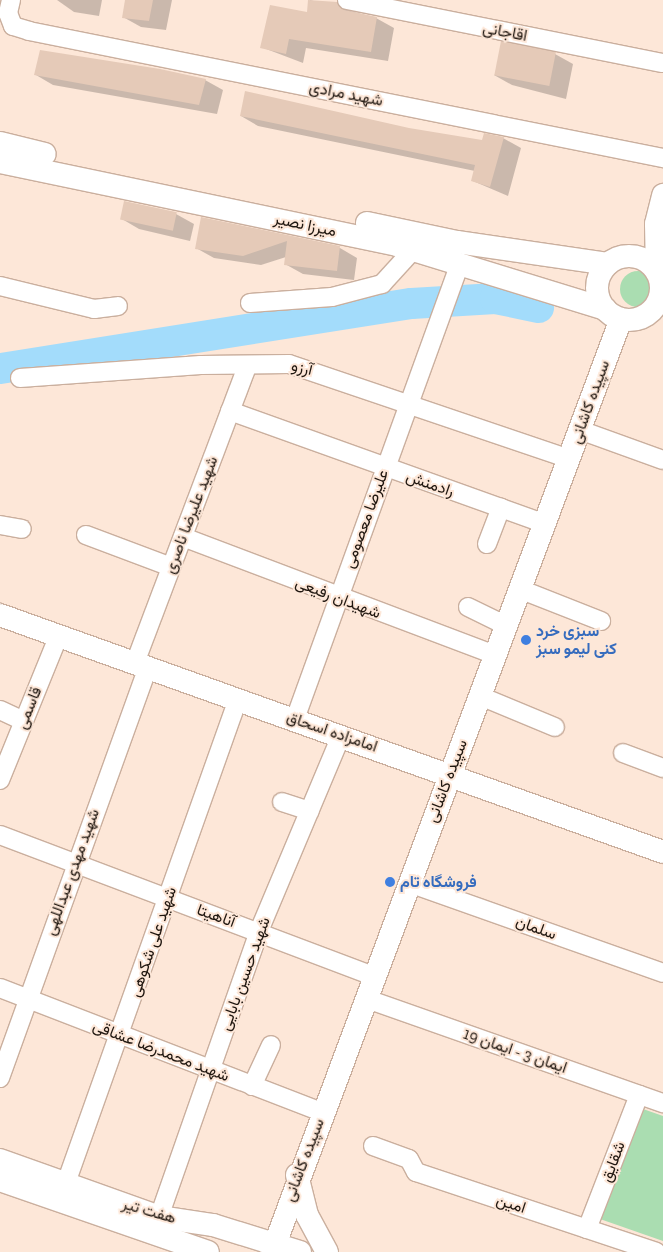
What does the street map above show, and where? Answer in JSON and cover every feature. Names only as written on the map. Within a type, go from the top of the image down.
[{"type":"street","name":"شهید مرادی","points":[[11,0],[8,13],[13,26],[663,158]]},
{"type":"street","name":"اقاجانی","points":[[347,0],[663,63]]},
{"type":"street","name":"میرزا نصیر","points":[[8,154],[413,250],[452,255],[615,260]]},
{"type":"street","name":"میرزا نصیر","points":[[8,154],[452,255],[613,314]]},
{"type":"street","points":[[656,224],[615,260],[597,286],[613,314],[656,313],[660,298],[660,277],[656,224],[663,195]]},
{"type":"street","points":[[250,303],[332,297],[382,284],[413,250]]},
{"type":"street","name":"علیرضا معصومی","points":[[295,719],[439,319],[452,255]]},
{"type":"street","points":[[615,260],[639,257],[660,277]]},
{"type":"street","points":[[0,286],[94,309],[118,306]]},
{"type":"street","name":"سپیده کاشانی","points":[[273,1248],[297,1175],[367,999],[409,883],[522,590],[570,459],[613,314]]},
{"type":"street","name":"آرزو","points":[[20,378],[202,365],[247,367],[289,364],[570,459]]},
{"type":"street","name":"شهید علیرضا ناصری","points":[[142,665],[171,567],[247,367]]},
{"type":"street","name":"رادمنش","points":[[230,411],[384,468],[546,524]]},
{"type":"street","points":[[580,430],[663,460]]},
{"type":"street","points":[[487,544],[501,508]]},
{"type":"street","points":[[0,525],[22,529]]},
{"type":"street","points":[[86,535],[171,567]]},
{"type":"street","name":"شهیدان رفیعی","points":[[183,537],[338,598],[496,655]]},
{"type":"street","points":[[522,590],[601,621]]},
{"type":"street","points":[[468,608],[507,626]]},
{"type":"street","name":"امامزاده اسحاق","points":[[0,614],[663,852]]},
{"type":"street","name":"قاسمی","points":[[0,780],[59,635]]},
{"type":"street","name":"شهید مهدی عبداللهی","points":[[0,1078],[142,665]]},
{"type":"street","points":[[480,696],[555,727]]},
{"type":"street","name":"شهید علی شکوهی","points":[[66,1184],[121,1036],[238,699]]},
{"type":"street","points":[[0,710],[24,721]]},
{"type":"street","name":"شهید حسین بابایی","points":[[159,1217],[259,931],[341,736]]},
{"type":"street","points":[[623,753],[663,768]]},
{"type":"street","points":[[282,802],[310,811]]},
{"type":"street","name":"آناهیتا","points":[[0,835],[259,931],[375,977]]},
{"type":"street","name":"سلمان","points":[[409,883],[663,973]]},
{"type":"street","name":"شهید محمدرضا عشاقی","points":[[0,988],[322,1112]]},
{"type":"street","name":"ایمان 3 - ایمان 19","points":[[367,999],[663,1103]]},
{"type":"street","points":[[252,1086],[270,1045]]},
{"type":"street","name":"شقایق","points":[[587,1229],[639,1095]]},
{"type":"street","name":"امین","points":[[373,1146],[409,1159],[416,1172],[653,1251]]},
{"type":"street","name":"هفت تیر","points":[[0,1160],[159,1217],[213,1225],[273,1248],[300,1252]]},
{"type":"street","points":[[297,1175],[307,1215],[327,1252]]},
{"type":"street","name":"هفت تیر","points":[[0,1180],[208,1252]]},
{"type":"green space","points":[[638,271],[645,272],[651,276],[655,282],[655,296],[651,302],[645,306],[638,307],[631,306],[625,302],[621,296],[620,289],[621,282],[625,276],[631,272]]},
{"type":"green space","points":[[643,1109],[663,1116],[663,1241],[600,1219]]},
{"type":"building","points":[[125,0],[153,0],[149,21],[122,18]]},
{"type":"building","points":[[308,0],[337,2],[344,10],[377,17],[371,52],[289,39],[286,54],[260,48],[270,5],[307,12]]},
{"type":"building","points":[[501,41],[556,52],[549,86],[494,75]]},
{"type":"building","points":[[40,50],[160,69],[206,79],[199,105],[34,75]]},
{"type":"building","points":[[245,91],[409,128],[482,140],[484,133],[504,137],[490,187],[471,181],[475,165],[240,116]]},
{"type":"building","points":[[124,201],[177,212],[173,231],[120,220]]},
{"type":"building","points":[[201,217],[340,246],[337,271],[284,265],[287,241],[243,256],[195,249]]},
{"type":"waterway","points":[[0,368],[411,303],[495,298],[538,307]]},
{"type":"place","name":"سبزی خرد کنی لیمو سبز","points":[[526,640]]},
{"type":"place","name":"فروشگاه تام","points":[[390,882]]}]
